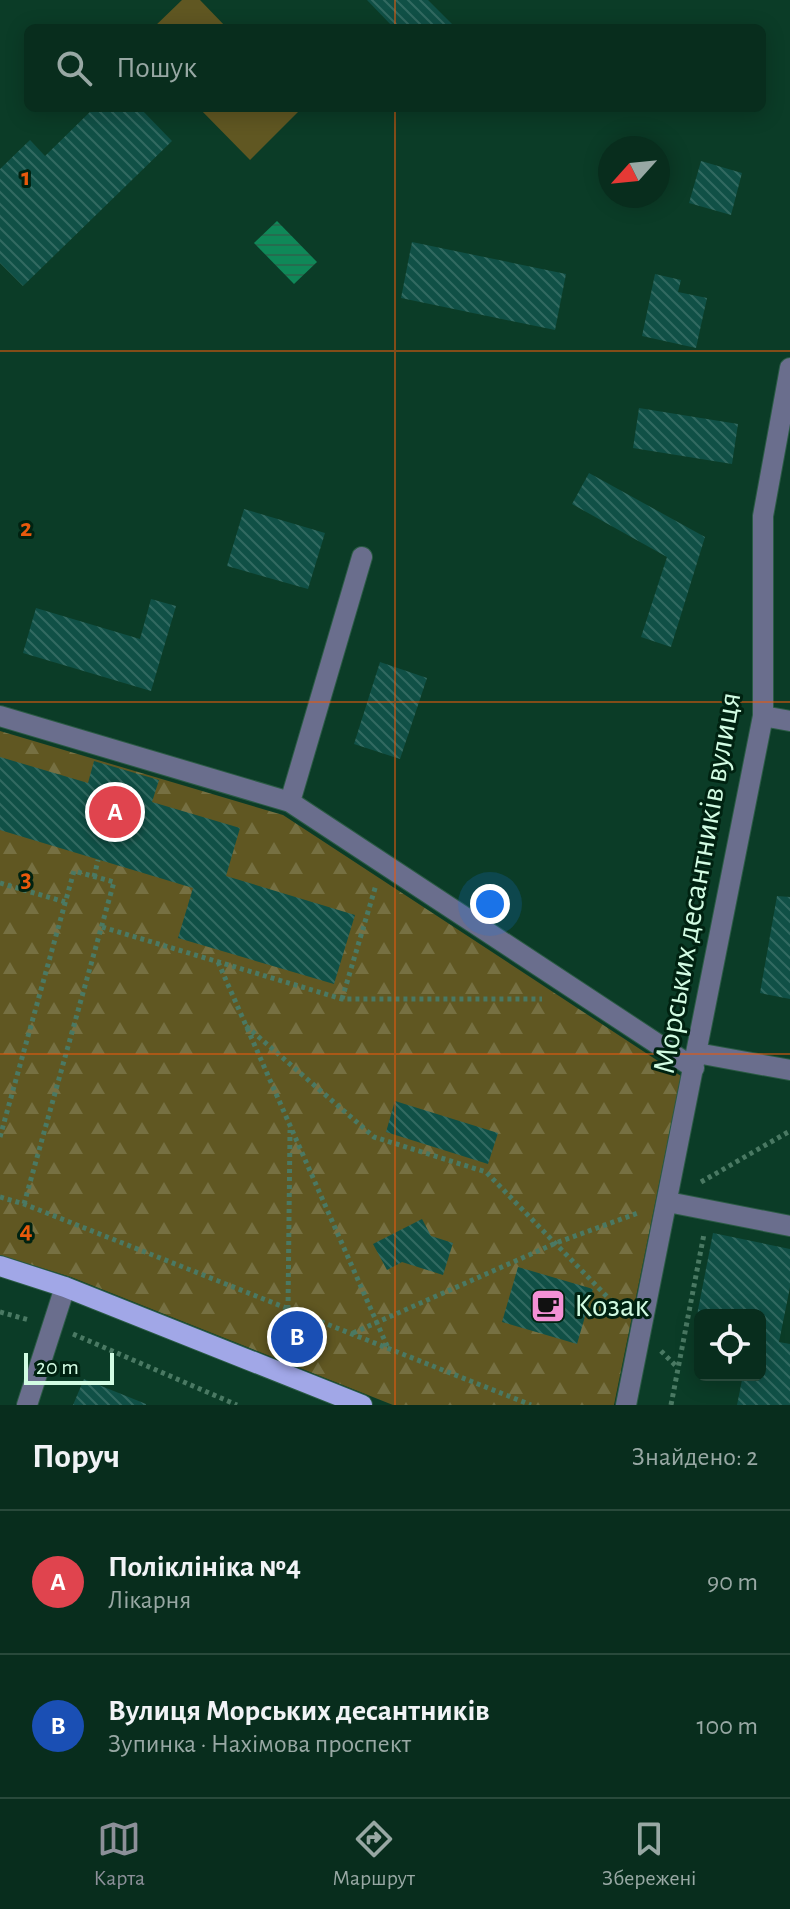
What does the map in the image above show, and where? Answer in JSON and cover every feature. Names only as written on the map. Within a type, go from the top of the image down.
[{"type":"main road","points":[[0,1266],[65,1287],[362,1405]]},
{"type":"street","name":"Морських десантників вулиця","points":[[626,1405],[763,716],[763,516],[790,368]]},
{"type":"street","points":[[290,802],[362,557]]},
{"type":"street","points":[[0,716],[290,802],[696,1060],[790,1070]]},
{"type":"street","points":[[763,716],[790,721]]},
{"type":"street","points":[[668,1202],[790,1226]]},
{"type":"street","points":[[27,1405],[65,1287]]},
{"type":"path","points":[[94,877],[98,860]]},
{"type":"path","points":[[342,999],[382,863]]},
{"type":"path","points":[[0,1137],[74,871],[114,882],[24,1204]]},
{"type":"path","points":[[0,883],[65,902]]},
{"type":"path","points":[[102,927],[342,999],[544,999]]},
{"type":"path","points":[[218,962],[389,1349]]},
{"type":"path","points":[[246,1026],[374,1137],[486,1172],[678,1368]]},
{"type":"path","points":[[288,1309],[290,1126]]},
{"type":"path","points":[[351,1334],[556,1243],[668,1202],[790,1131]]},
{"type":"path","points":[[671,1405],[715,1174]]},
{"type":"path","points":[[0,1197],[531,1405]]},
{"type":"path","points":[[0,1312],[53,1326],[237,1405]]},
{"type":"green space","points":[[182,0],[200,0],[223,24],[157,24]]},
{"type":"green space","points":[[203,112],[298,112],[250,160]]},
{"type":"green space","points":[[0,731],[283,815],[681,1076],[614,1405],[393,1405],[71,1277],[0,1255]]},
{"type":"shaded area","points":[[277,221],[317,262],[294,284],[254,243]]},
{"type":"building","points":[[367,0],[428,0],[452,24],[390,24]]},
{"type":"building","points":[[90,112],[144,112],[172,141],[23,286],[0,263],[0,169],[30,140],[45,156]]},
{"type":"building","points":[[701,161],[742,173],[731,215],[689,203]]},
{"type":"building","points":[[412,242],[566,274],[555,330],[401,298]]},
{"type":"building","points":[[655,274],[681,280],[678,292],[707,298],[696,348],[642,336]]},
{"type":"building","points":[[639,408],[738,424],[732,464],[633,448]]},
{"type":"building","points":[[589,473],[705,537],[671,647],[641,637],[667,557],[572,504]]},
{"type":"building","points":[[244,509],[325,533],[308,589],[227,566]]},
{"type":"building","points":[[151,599],[176,606],[151,691],[23,653],[36,608],[140,639]]},
{"type":"building","points":[[380,662],[427,678],[400,759],[354,744]]},
{"type":"building","points":[[0,757],[88,783],[94,761],[159,780],[152,802],[240,828],[226,876],[355,915],[334,984],[178,938],[193,888],[0,830]]},
{"type":"building","points":[[777,896],[790,897],[790,999],[760,993]]},
{"type":"building","points":[[395,1101],[498,1133],[488,1164],[386,1132]]},
{"type":"building","points":[[422,1219],[431,1236],[453,1243],[443,1275],[402,1262],[387,1270],[373,1244]]},
{"type":"building","points":[[713,1233],[790,1249],[790,1287],[779,1342],[790,1344],[790,1405],[737,1405],[742,1381],[766,1381],[766,1309],[698,1309]]},
{"type":"building","points":[[518,1267],[593,1289],[577,1344],[502,1322]]},
{"type":"building","points":[[84,1379],[146,1404],[146,1405],[73,1405]]},
{"type":"place","name":"Поліклініка №4","points":[[115,812]]},
{"type":"place","name":"Козак","points":[[548,1306]]},
{"type":"place","name":"Вулиця Морських десантників","points":[[297,1337]]}]
